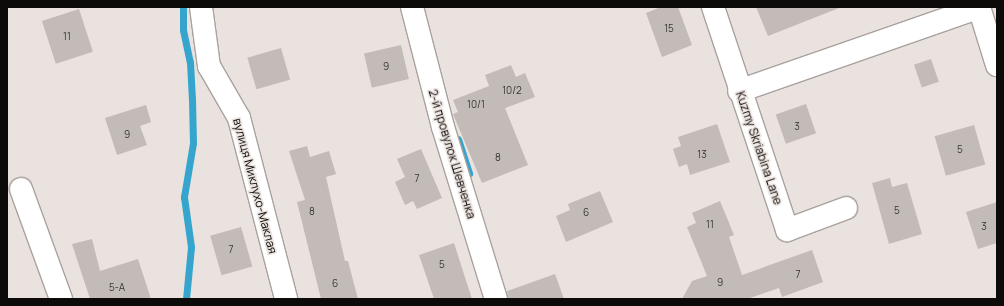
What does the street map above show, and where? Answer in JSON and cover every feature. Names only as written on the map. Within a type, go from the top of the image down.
[{"type":"street","name":"вулиця Миклухо-Маклая","points":[[201,7],[209,66],[239,118],[286,299]]},
{"type":"street","name":"2-й провулок Шевченка","points":[[412,7],[443,127],[496,299]]},
{"type":"street","name":"Kuzmy Skriabina Lane","points":[[713,7],[739,90],[787,230],[846,208]]},
{"type":"street","points":[[739,90],[979,7],[997,65]]},
{"type":"street","points":[[21,189],[61,299]]},
{"type":"building","points":[[661,7],[678,7],[692,45],[662,57],[646,13]]},
{"type":"building","points":[[756,7],[839,7],[839,8],[768,36]]},
{"type":"building","points":[[79,9],[93,52],[56,64],[42,21]]},
{"type":"building","points":[[401,45],[409,79],[372,88],[364,54]]},
{"type":"building","points":[[281,48],[290,80],[256,89],[247,58]]},
{"type":"building","points":[[931,59],[939,82],[922,88],[914,65]]},
{"type":"building","points":[[511,65],[516,77],[525,73],[535,97],[505,108],[528,165],[482,183],[453,114],[458,112],[453,100],[489,86],[485,75]]},
{"type":"building","points":[[806,104],[816,133],[786,144],[776,114]]},
{"type":"building","points":[[146,105],[151,122],[140,126],[147,145],[117,155],[105,118]]},
{"type":"building","points":[[717,124],[730,162],[690,175],[687,164],[679,167],[673,149],[681,146],[678,137]]},
{"type":"building","points":[[974,125],[985,164],[946,176],[935,136]]},
{"type":"building","points":[[307,146],[310,157],[329,151],[336,174],[326,177],[345,261],[348,261],[358,299],[321,299],[297,202],[305,200],[289,151]]},
{"type":"building","points":[[421,149],[442,198],[417,209],[413,201],[405,205],[395,182],[405,177],[397,159]]},
{"type":"building","points":[[890,178],[892,187],[907,183],[922,234],[889,244],[872,183]]},
{"type":"building","points":[[600,191],[613,222],[566,242],[556,216],[570,210],[568,204]]},
{"type":"building","points":[[720,201],[734,235],[729,237],[742,275],[812,250],[823,282],[782,297],[779,288],[747,299],[682,299],[692,281],[707,276],[687,227],[696,223],[692,213]]},
{"type":"building","points":[[997,202],[997,243],[978,249],[966,212]]},
{"type":"building","points":[[241,227],[252,266],[222,275],[210,236]]},
{"type":"building","points":[[92,239],[100,271],[138,259],[151,299],[90,299],[72,244]]},
{"type":"building","points":[[454,243],[472,299],[434,299],[419,255]]},
{"type":"building","points":[[555,274],[564,299],[508,299],[507,291]]},
{"type":"waterway","points":[[183,7],[183,30],[190,62],[193,143],[184,197],[191,247],[186,299]]},
{"type":"waterway","points":[[458,139],[469,173]]}]
